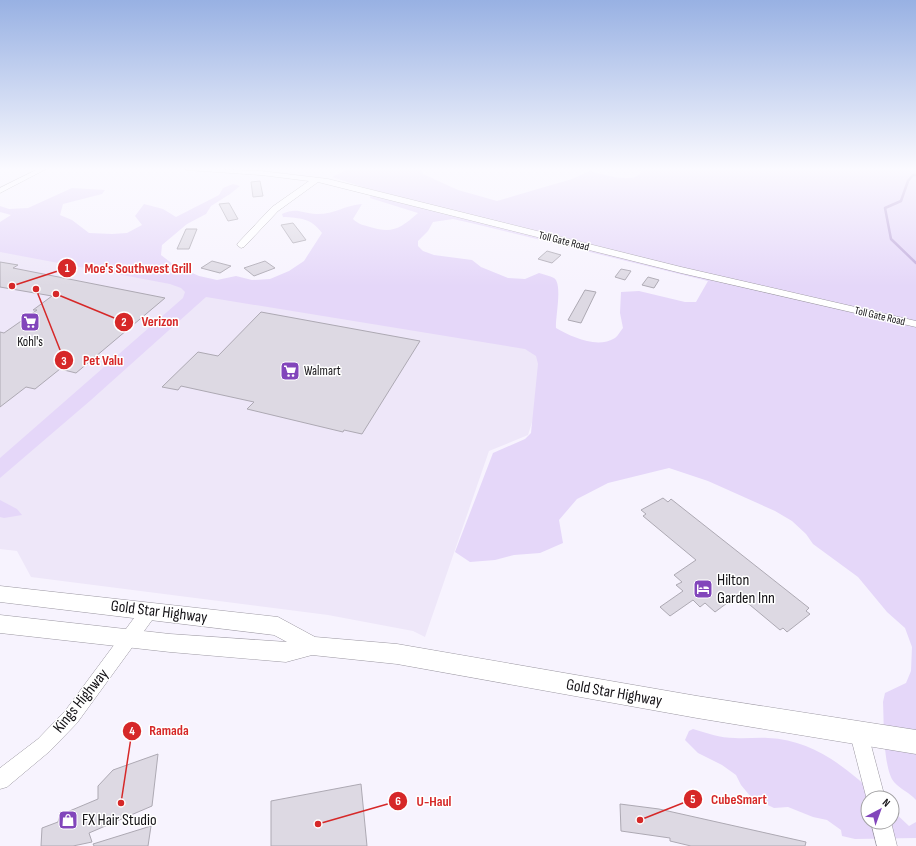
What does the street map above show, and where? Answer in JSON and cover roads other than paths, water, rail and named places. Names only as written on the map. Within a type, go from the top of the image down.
[{"type":"main road","name":"Gold Star Highway","points":[[0,594],[278,626],[312,646]]},
{"type":"main road","name":"Gold Star Highway","points":[[0,624],[129,639],[286,652],[312,646],[397,654],[859,734],[916,742]]},
{"type":"street","points":[[241,245],[278,207]]},
{"type":"street","name":"Toll Gate Road","points":[[431,207],[681,270],[916,324]]},
{"type":"street","name":"Kings Highway","points":[[0,780],[27,759],[58,731],[129,639],[149,610]]},
{"type":"street","points":[[859,734],[873,790]]},
{"type":"street","points":[[883,830],[887,846]]},
{"type":"waterway","points":[[886,207],[885,208],[891,239],[916,263]]},
{"type":"place","name":"Moe's Southwest Grill","points":[[12,286]]},
{"type":"place","name":"Pet Valu","points":[[36,289]]},
{"type":"place","name":"Verizon","points":[[56,294]]},
{"type":"place","name":"Kohl's","points":[[30,322]]},
{"type":"place","name":"Walmart","points":[[290,371]]},
{"type":"place","name":"Hilton Garden Inn","points":[[703,589]]},
{"type":"place","name":"Ramada","points":[[121,803]]},
{"type":"place","name":"FX Hair Studio","points":[[68,820]]},
{"type":"place","name":"CubeSmart","points":[[640,820]]},
{"type":"place","name":"U-Haul","points":[[318,824]]}]
